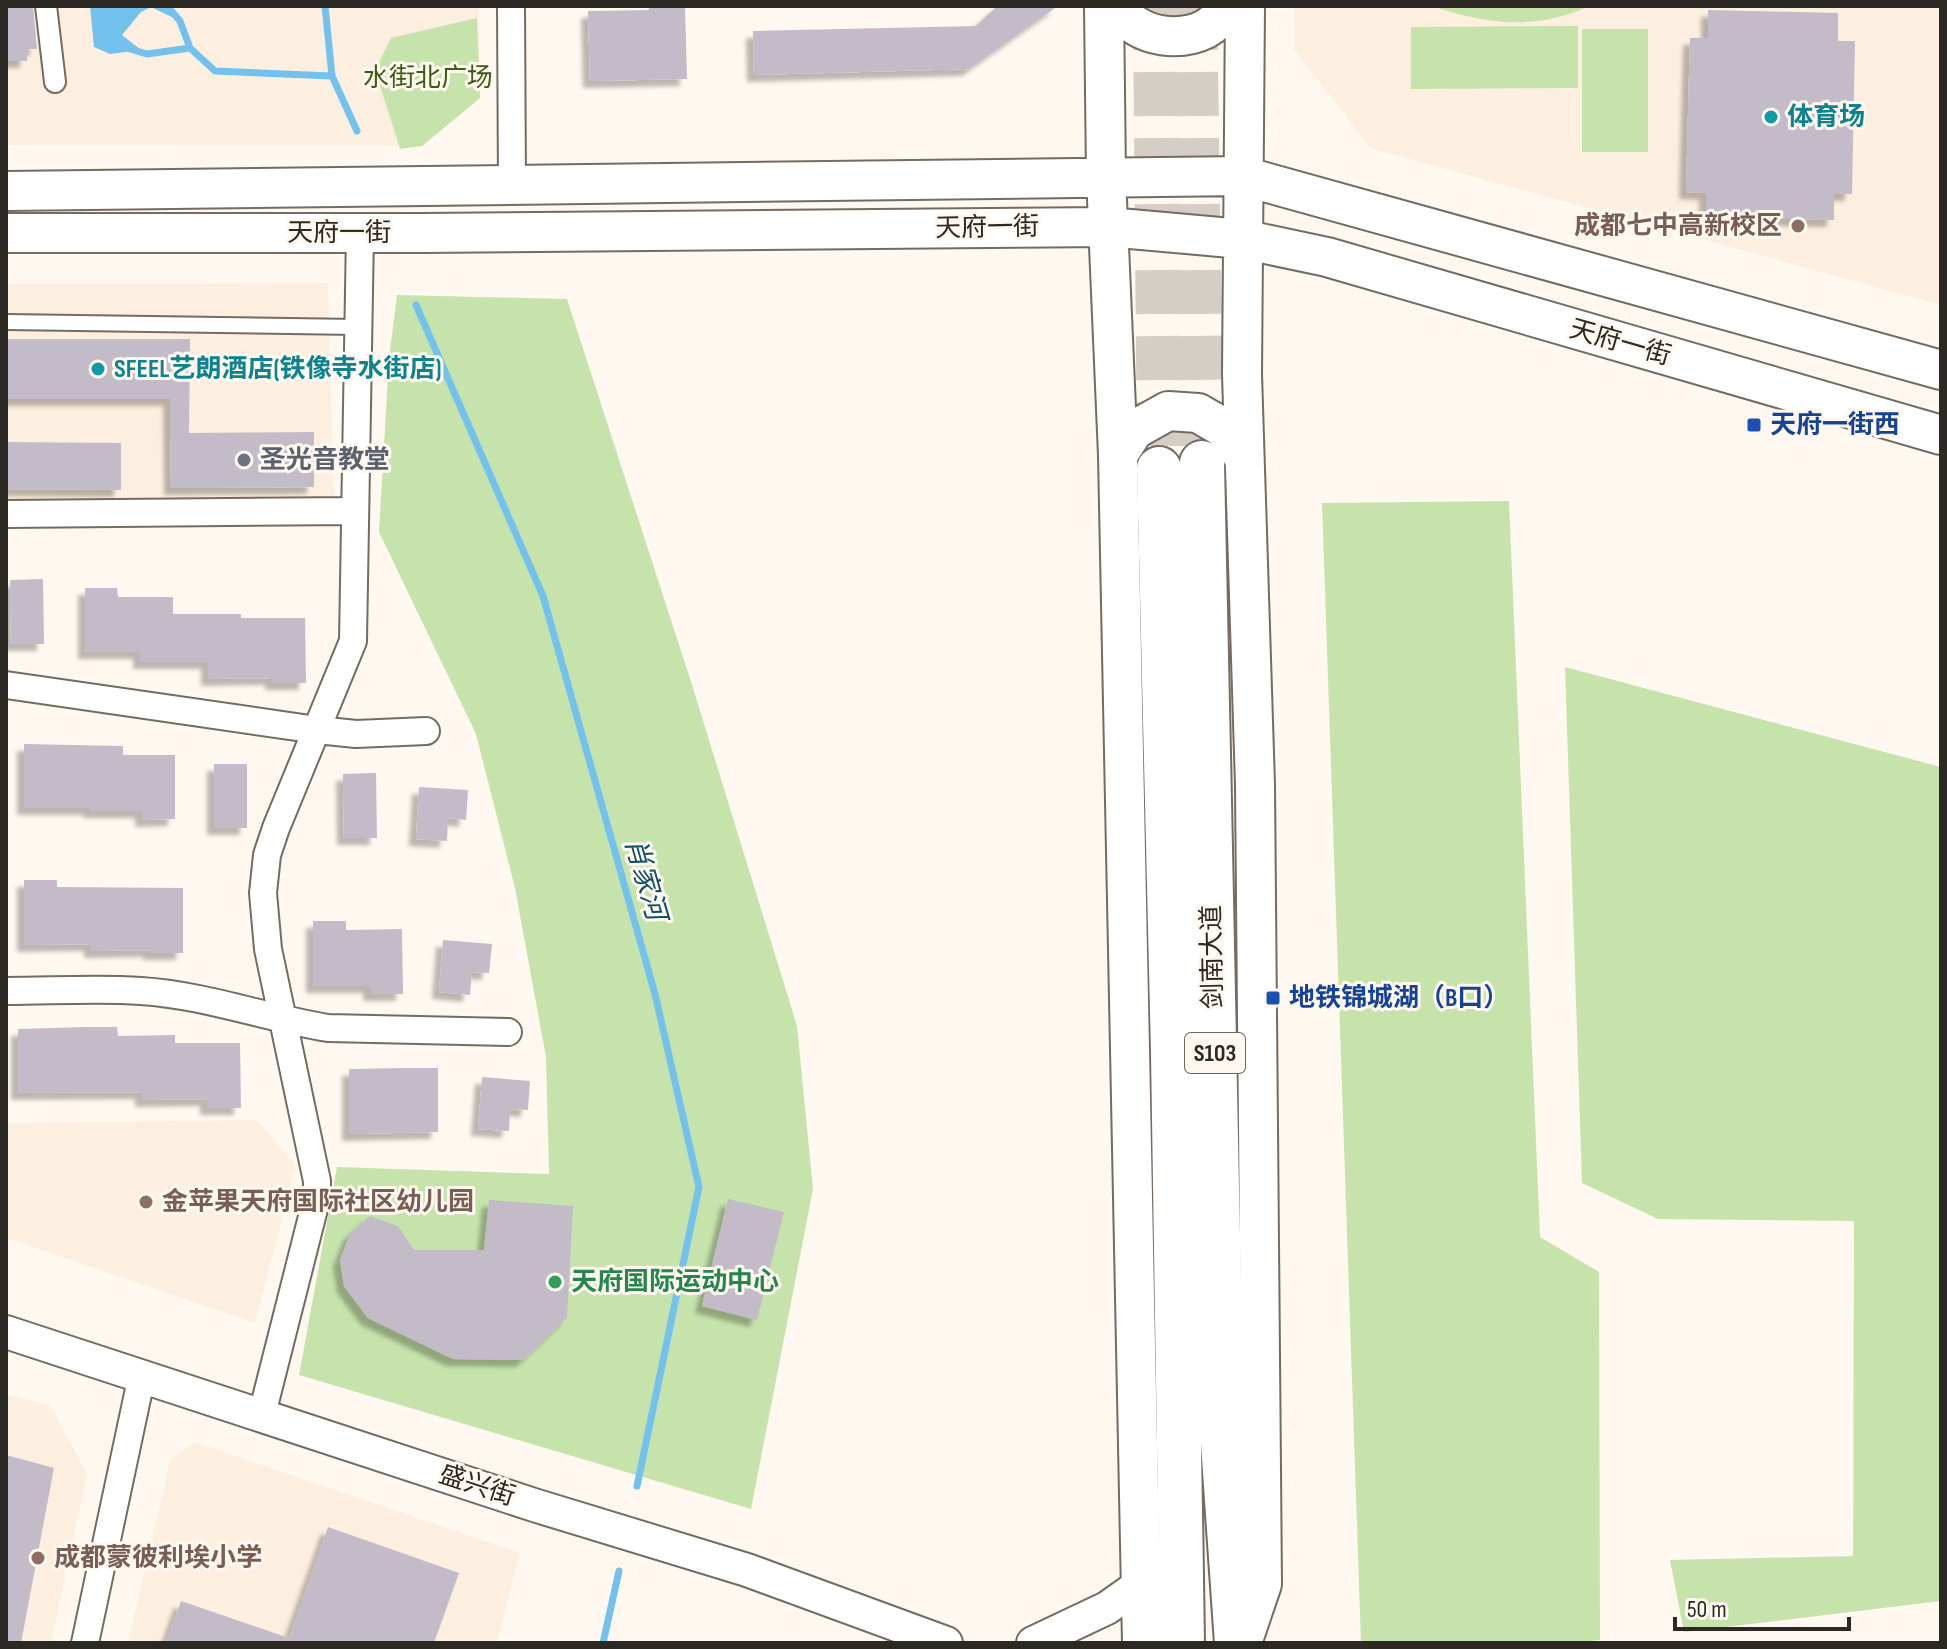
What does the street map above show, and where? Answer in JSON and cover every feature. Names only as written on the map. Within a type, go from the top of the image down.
[{"type":"highway","name":"剑南大道","points":[[1223,460],[1222,1428],[1240,1643]]},
{"type":"highway","name":"剑南大道","points":[[1159,469],[1173,1052],[1182,1643]]},
{"type":"main road","points":[[1104,6],[1106,176],[1118,455],[1142,1643]]},
{"type":"main road","points":[[1119,6],[1122,14],[1150,35],[1185,36],[1213,24],[1227,6]]},
{"type":"main road","points":[[1223,460],[1242,239],[1245,6]]},
{"type":"main road","name":"天府一街","points":[[6,191],[1243,176],[1941,370]]},
{"type":"main road","name":"天府一街","points":[[6,233],[1108,227],[1242,239],[1327,257],[1941,435]]},
{"type":"main road","points":[[1118,455],[1134,430],[1168,411],[1198,413],[1224,428],[1223,460]]},
{"type":"street","points":[[46,6],[55,82]]},
{"type":"street","points":[[511,6],[512,185]]},
{"type":"street","points":[[262,1414],[317,1197],[313,1157],[268,949],[263,893],[267,855],[276,828],[353,641],[360,233]]},
{"type":"street","points":[[6,514],[355,511]]},
{"type":"street","points":[[6,685],[317,730],[356,734],[426,731]]},
{"type":"street","points":[[6,991],[141,991],[226,1003],[328,1028],[508,1032]]},
{"type":"street","name":"盛兴街","points":[[6,1332],[534,1505],[747,1570],[946,1643]]},
{"type":"street","points":[[85,1643],[142,1375]]},
{"type":"street","points":[[1033,1643],[1107,1608],[1141,1584]]},
{"type":"lane","points":[[6,322],[358,327]]},
{"type":"shaded area","points":[[6,6],[479,6],[480,98],[422,146],[6,145]]},
{"type":"shaded area","name":"成都七中高新校区","points":[[1294,6],[1941,6],[1941,305],[1370,148],[1294,49]]},
{"type":"shaded area","points":[[328,283],[334,499],[6,500],[6,284]]},
{"type":"shaded area","name":"金苹果天府国际社区幼儿园","points":[[257,1120],[296,1166],[255,1323],[6,1238],[6,1123]]},
{"type":"shaded area","name":"成都蒙彼利埃小学","points":[[6,1394],[50,1405],[87,1474],[51,1643],[6,1643]]},
{"type":"shaded area","points":[[195,1442],[520,1553],[497,1643],[128,1643],[170,1460]]},
{"type":"green space","points":[[1432,6],[1589,6],[1550,19],[1511,22],[1491,21]]},
{"type":"green space","name":"水街北广场","points":[[477,18],[480,98],[422,146],[400,149],[375,70],[391,38]]},
{"type":"green space","points":[[1578,26],[1578,88],[1411,89],[1411,27]]},
{"type":"green space","points":[[1582,29],[1648,29],[1648,152],[1582,152]]},
{"type":"green space","points":[[397,295],[567,299],[693,688],[797,1026],[813,1189],[751,1509],[299,1375],[337,1167],[549,1174],[546,1057],[515,888],[476,734],[379,532],[389,358]]},
{"type":"green space","points":[[1509,501],[1540,1237],[1599,1272],[1600,1640],[1572,1643],[1361,1643],[1322,503]]},
{"type":"green space","points":[[1565,667],[1941,767],[1941,1601],[1684,1632],[1670,1560],[1853,1556],[1854,1221],[1658,1219],[1582,1183]]},
{"type":"water","points":[[90,6],[172,6],[180,21],[151,7],[141,12],[122,35],[141,50],[110,54],[94,47]]},
{"type":"building","points":[[6,6],[33,6],[37,49],[27,49],[27,61],[6,61]]},
{"type":"building","points":[[649,6],[685,6],[687,79],[590,81],[588,11],[649,10]]},
{"type":"building","points":[[997,6],[1058,6],[969,69],[754,75],[753,31],[976,26]]},
{"type":"building","name":"体育场","points":[[1708,10],[1838,13],[1838,41],[1855,41],[1852,194],[1834,194],[1834,220],[1706,217],[1706,193],[1686,192],[1690,38],[1708,38]]},
{"type":"building","points":[[6,339],[190,339],[189,433],[314,432],[314,487],[171,488],[170,399],[6,399]]},
{"type":"building","points":[[6,442],[121,443],[121,490],[6,489]]},
{"type":"building","points":[[43,579],[44,644],[11,644],[10,580]]},
{"type":"building","points":[[85,588],[117,588],[118,597],[173,597],[173,614],[305,618],[306,683],[272,683],[272,678],[208,679],[208,662],[140,662],[140,652],[85,652]]},
{"type":"building","points":[[24,744],[123,746],[123,755],[175,755],[175,819],[142,820],[142,811],[24,808]]},
{"type":"building","points":[[214,764],[247,764],[247,828],[214,828]]},
{"type":"building","points":[[376,773],[377,838],[344,838],[343,774]]},
{"type":"building","points":[[419,787],[468,790],[466,820],[448,818],[447,841],[416,839]]},
{"type":"building","points":[[24,880],[57,880],[57,887],[183,888],[183,953],[91,951],[91,944],[24,945]]},
{"type":"building","points":[[313,921],[346,921],[346,930],[402,929],[403,994],[370,994],[370,986],[313,986]]},
{"type":"building","points":[[443,940],[492,944],[489,973],[472,972],[470,995],[439,992]]},
{"type":"building","points":[[117,1027],[118,1036],[175,1035],[175,1043],[240,1043],[241,1108],[207,1108],[207,1099],[142,1100],[142,1092],[18,1093],[18,1029]]},
{"type":"building","points":[[438,1068],[438,1132],[349,1134],[349,1069]]},
{"type":"building","points":[[482,1077],[530,1081],[528,1110],[510,1109],[509,1131],[478,1129]]},
{"type":"building","points":[[728,1199],[784,1212],[757,1320],[702,1306]]},
{"type":"building","points":[[489,1200],[573,1206],[567,1318],[523,1360],[453,1359],[368,1318],[344,1286],[340,1260],[350,1234],[370,1216],[398,1226],[414,1250],[484,1250]]},
{"type":"building","points":[[6,1455],[54,1468],[21,1643],[6,1643]]},
{"type":"building","points":[[328,1527],[459,1573],[434,1643],[166,1643],[181,1601],[289,1638]]},
{"type":"waterway","points":[[167,6],[180,21],[190,48],[215,71],[332,76]]},
{"type":"waterway","name":"肖家河","points":[[325,6],[332,76],[357,131]]},
{"type":"waterway","points":[[130,49],[147,54],[190,48]]},
{"type":"waterway","name":"肖家河","points":[[416,305],[543,596],[655,994],[699,1187],[637,1486]]},
{"type":"waterway","name":"肖家河","points":[[603,1643],[619,1571]]},
{"type":"tunnel","points":[[1155,6],[1159,469]]},
{"type":"tunnel","points":[[1195,6],[1202,463]]},
{"type":"place","name":"体育场","points":[[1771,117]]},
{"type":"place","name":"成都七中高新校区","points":[[1798,226]]},
{"type":"place","name":"SFEEL艺朗酒店(铁像寺水街店)","points":[[98,369]]},
{"type":"place","name":"天府一街西","points":[[1754,425]]},
{"type":"place","name":"圣光音教堂","points":[[244,460]]},
{"type":"place","name":"地铁锦城湖（B口）","points":[[1273,998]]},
{"type":"place","name":"金苹果天府国际社区幼儿园","points":[[146,1202]]},
{"type":"place","name":"天府国际运动中心","points":[[555,1282]]},
{"type":"place","name":"成都蒙彼利埃小学","points":[[38,1558]]}]
